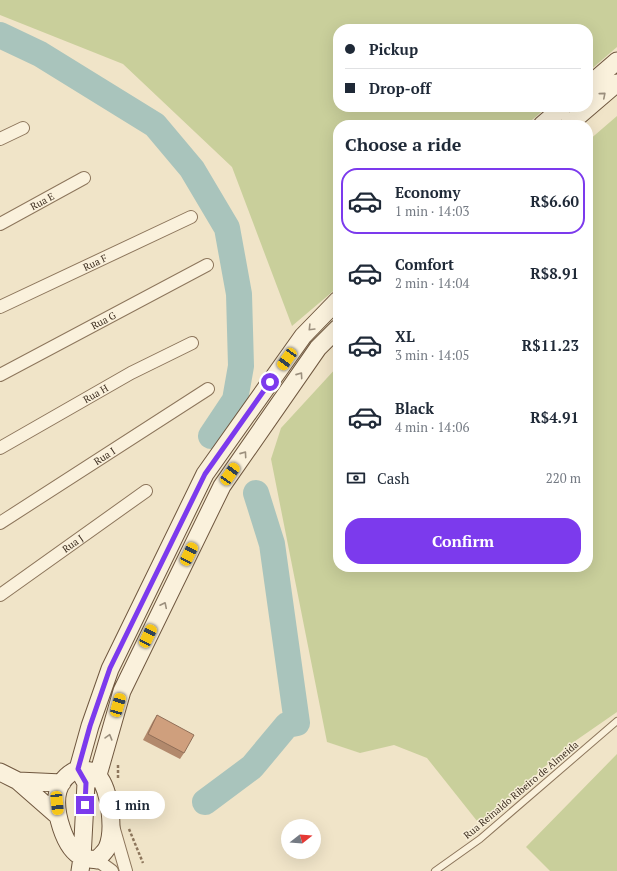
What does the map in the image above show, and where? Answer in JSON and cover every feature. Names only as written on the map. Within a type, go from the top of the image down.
[{"type":"main road","points":[[593,82],[617,61]]},
{"type":"main road","points":[[593,104],[617,83]]},
{"type":"main road","points":[[548,120],[557,112]]},
{"type":"main road","points":[[574,120],[583,112]]},
{"type":"main road","points":[[86,863],[87,775],[90,726],[110,668],[205,474],[303,336],[333,305]]},
{"type":"main road","points":[[87,775],[122,691],[222,486],[318,348],[333,333]]},
{"type":"main road","points":[[0,772],[18,781],[58,816]]},
{"type":"main road","points":[[69,773],[87,775],[104,787],[111,819],[110,837],[107,848],[86,863],[71,847],[64,836],[58,816],[58,791],[69,773]]},
{"type":"main road","points":[[18,781],[62,783]]},
{"type":"street","points":[[0,139],[24,128]]},
{"type":"street","name":"Rua E","points":[[0,224],[84,178]]},
{"type":"street","name":"Rua F","points":[[0,307],[191,217]]},
{"type":"street","name":"Rua G","points":[[0,375],[207,265]]},
{"type":"street","name":"Rua H","points":[[0,448],[131,373],[192,343]]},
{"type":"street","name":"Rua I","points":[[0,523],[208,388]]},
{"type":"street","name":"Rua J","points":[[0,595],[146,491]]},
{"type":"street","points":[[111,819],[126,871]]},
{"type":"street","points":[[86,863],[112,871]]},
{"type":"lane","name":"Rua Reinaldo Ribeiro de Almeida","points":[[435,871],[480,839],[617,721]]},
{"type":"path","points":[[118,762],[118,783]]},
{"type":"path","points":[[128,827],[143,863]]},
{"type":"green space","points":[[0,0],[617,0],[617,47],[593,68],[593,24],[333,24],[333,112],[541,112],[532,120],[333,120],[333,291],[292,326],[232,167],[123,64],[0,15]]},
{"type":"green space","points":[[617,116],[617,712],[565,748],[481,826],[427,758],[394,745],[360,753],[327,742],[271,459],[281,428],[333,371],[333,572],[593,572],[593,137]]},
{"type":"green space","points":[[617,754],[617,871],[550,871],[526,847]]},
{"type":"building","points":[[157,715],[194,735],[184,753],[148,734]]},
{"type":"waterway","points":[[0,35],[40,54],[155,125],[192,169],[227,228],[239,294],[241,366],[235,400],[211,436]]},
{"type":"waterway","points":[[205,802],[252,767],[287,725],[297,723],[272,544],[256,493]]},
{"type":"route","points":[[85,805],[86,783],[78,769],[83,748],[110,668],[205,474],[270,382]]}]
